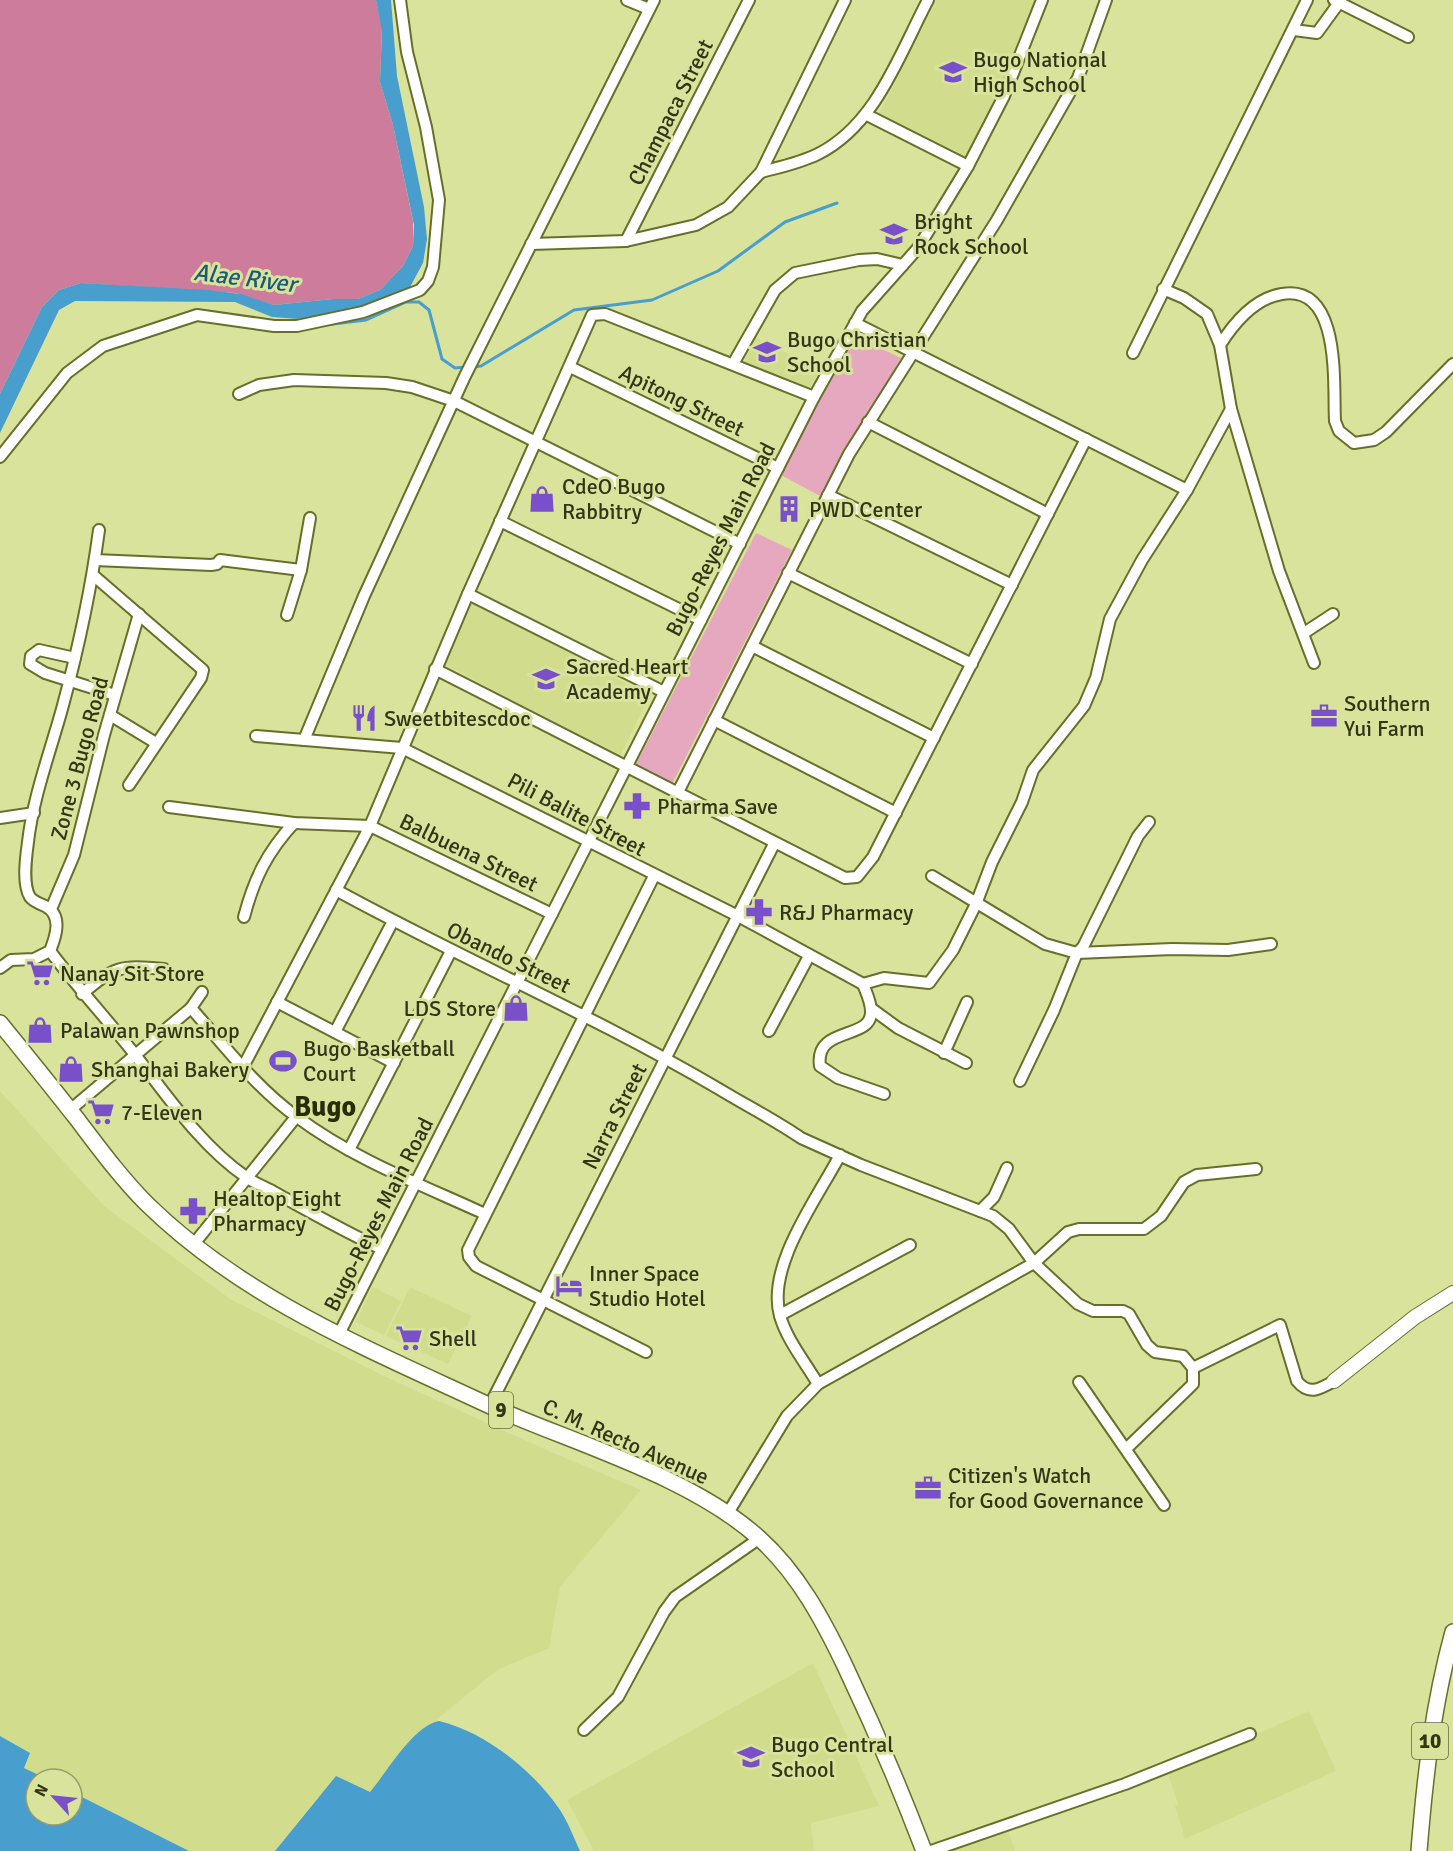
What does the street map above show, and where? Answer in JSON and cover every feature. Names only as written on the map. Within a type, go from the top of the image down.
[{"type":"highway","name":"C. M. Recto Avenue","points":[[0,1023],[145,1202],[194,1245],[288,1310],[339,1336],[490,1405],[653,1473],[728,1513],[760,1538],[790,1572],[833,1640],[892,1767],[924,1851]]},
{"type":"highway","name":"10","points":[[1419,1851],[1425,1764],[1439,1687],[1453,1632]]},
{"type":"main road","points":[[1334,1381],[1415,1317],[1453,1293]]},
{"type":"street","points":[[0,457],[67,373],[103,346],[197,315],[274,326],[297,326],[363,312],[420,290],[428,281],[433,267],[439,200],[426,127],[407,52],[400,0]]},
{"type":"street","points":[[304,740],[364,596],[465,376],[651,5],[627,0]]},
{"type":"street","name":"Champaca Street","points":[[626,241],[749,0]]},
{"type":"street","points":[[531,244],[626,241],[675,232],[709,219],[738,199],[761,172],[845,0]]},
{"type":"street","points":[[761,172],[796,163],[818,154],[841,140],[867,115],[928,0]]},
{"type":"street","name":"Bugo-Reyes Main Road","points":[[339,1336],[814,397],[855,323],[873,296],[903,265],[933,225],[968,166],[1004,96],[1042,0]]},
{"type":"street","points":[[678,792],[828,495],[868,422],[997,220],[1078,78],[1106,0]]},
{"type":"street","points":[[1133,353],[1307,0]]},
{"type":"street","points":[[1294,30],[1317,33],[1338,1],[1408,37]]},
{"type":"street","points":[[867,115],[968,166]]},
{"type":"street","points":[[733,364],[771,296],[795,273],[859,260],[878,259],[903,265]]},
{"type":"street","points":[[1163,289],[1184,298],[1207,314],[1220,345],[1231,409],[1279,571],[1314,663]]},
{"type":"street","points":[[1220,345],[1235,322],[1272,295],[1297,293],[1311,300],[1320,310],[1331,346],[1335,421],[1339,431],[1354,443],[1374,440],[1386,432],[1453,364]]},
{"type":"street","points":[[243,1067],[370,825],[435,669],[537,443],[588,320],[598,313],[814,397]]},
{"type":"street","points":[[855,323],[1187,490]]},
{"type":"street","name":"Apitong Street","points":[[570,367],[778,468]]},
{"type":"street","points":[[239,394],[260,385],[294,380],[386,383],[412,387],[454,401],[740,544]]},
{"type":"street","points":[[884,1094],[837,1078],[820,1066],[821,1050],[828,1041],[864,1027],[871,1019],[872,1009],[863,984],[884,978],[929,983],[953,950],[976,904],[992,862],[1022,802],[1033,770],[1084,706],[1096,678],[1110,619],[1142,561],[1187,490],[1231,409]]},
{"type":"street","points":[[868,422],[1048,514]]},
{"type":"street","points":[[435,669],[678,792],[774,844],[850,879],[863,873],[868,866],[1086,439]]},
{"type":"street","points":[[828,495],[1012,585]]},
{"type":"street","points":[[287,615],[301,570],[310,518]]},
{"type":"street","points":[[500,521],[700,620]]},
{"type":"street","points":[[0,968],[11,960],[34,959],[50,951],[57,922],[51,909],[35,901],[29,894],[26,880],[28,842],[75,658],[93,575],[99,530]]},
{"type":"street","points":[[95,560],[211,565],[217,564],[220,560],[301,570]]},
{"type":"street","points":[[788,573],[972,664]]},
{"type":"street","points":[[93,575],[203,670],[201,678],[129,785]]},
{"type":"street","points":[[468,594],[664,692]]},
{"type":"street","name":"Zone 3 Bugo Road","points":[[51,909],[74,855],[115,695],[139,614]]},
{"type":"street","points":[[1304,633],[1333,614]]},
{"type":"street","points":[[752,646],[934,738]]},
{"type":"street","points":[[75,658],[45,650],[33,652],[30,663],[37,670],[115,695]]},
{"type":"street","points":[[110,715],[156,743]]},
{"type":"street","points":[[714,720],[896,813]]},
{"type":"street","name":"Pili Balite Street","points":[[256,736],[402,748],[738,916],[863,984]]},
{"type":"street","points":[[169,807],[294,823],[370,825]]},
{"type":"street","points":[[0,818],[34,813]]},
{"type":"street","points":[[1020,1081],[1054,1010],[1077,953],[1083,947],[1138,836],[1149,822]]},
{"type":"street","points":[[244,917],[252,886],[263,862],[294,823]]},
{"type":"street","name":"Balbuena Street","points":[[370,825],[552,914]]},
{"type":"street","name":"Narra Street","points":[[490,1405],[774,844]]},
{"type":"street","points":[[646,1352],[472,1263],[469,1257],[470,1243],[586,1017],[654,876]]},
{"type":"street","points":[[932,876],[1045,944],[1077,953],[1172,949],[1228,950],[1271,944]]},
{"type":"street","name":"Obando Street","points":[[336,890],[451,951],[666,1058],[778,1122],[801,1138],[1002,1222],[1034,1263],[1078,1304],[1094,1311],[1123,1311],[1129,1314],[1147,1345],[1155,1352],[1183,1356],[1192,1368]]},
{"type":"street","points":[[335,1032],[393,921]]},
{"type":"street","points":[[50,951],[82,994],[136,1056],[188,1122],[246,1177],[382,1249]]},
{"type":"street","points":[[349,1150],[451,951]]},
{"type":"street","points":[[769,1031],[809,956]]},
{"type":"street","points":[[82,994],[103,975],[124,966],[164,969]]},
{"type":"street","points":[[70,1110],[191,1008],[202,992]]},
{"type":"street","points":[[277,1002],[394,1063]]},
{"type":"street","points":[[944,1053],[967,1002]]},
{"type":"street","points":[[191,1008],[243,1067],[296,1117],[349,1150],[485,1215]]},
{"type":"street","points":[[872,1009],[890,1023],[966,1063]]},
{"type":"street","points":[[194,1245],[296,1117]]},
{"type":"street","points":[[818,1384],[788,1336],[780,1315],[776,1287],[785,1257],[840,1155]]},
{"type":"street","points":[[980,1211],[994,1197],[1007,1168]]},
{"type":"street","points":[[728,1513],[787,1416],[818,1384],[1034,1263],[1068,1232],[1079,1229],[1144,1229],[1154,1224],[1184,1182],[1197,1175],[1256,1169]]},
{"type":"street","points":[[780,1315],[910,1245]]},
{"type":"street","points":[[1126,1449],[1193,1384],[1192,1368],[1280,1325],[1297,1381],[1302,1388],[1314,1391],[1334,1381]]},
{"type":"street","points":[[1079,1382],[1164,1505]]},
{"type":"street","points":[[584,1730],[618,1697],[664,1612],[675,1597],[760,1538]]},
{"type":"street","points":[[931,1851],[1116,1787],[1250,1734]]},
{"type":"shaded area","points":[[0,0],[376,0],[382,28],[380,82],[393,125],[413,221],[413,246],[403,266],[380,290],[358,299],[274,305],[236,293],[81,283],[59,290],[42,307],[0,394]]},
{"type":"shaded area","name":"Bugo National High School","points":[[937,0],[1035,0],[1019,44],[967,159],[879,114]]},
{"type":"shaded area","points":[[854,336],[901,358],[820,496],[781,475]]},
{"type":"shaded area","name":"Bugo Christian School","points":[[756,338],[820,369],[807,393],[742,366]]},
{"type":"shaded area","points":[[756,533],[792,550],[671,786],[634,768]]},
{"type":"shaded area","name":"Sacred Heart Academy","points":[[471,601],[650,696],[620,756],[442,663]]},
{"type":"shaded area","points":[[0,1091],[104,1206],[230,1299],[386,1377],[641,1490],[560,1587],[549,1648],[497,1670],[411,1741],[370,1792],[318,1797],[275,1851],[189,1851],[84,1798],[84,1767],[24,1767],[30,1753],[0,1736]]},
{"type":"shaded area","points":[[373,1287],[401,1301],[384,1335],[356,1322]]},
{"type":"shaded area","points":[[410,1287],[472,1316],[448,1364],[386,1336]]},
{"type":"shaded area","name":"Bugo Central School","points":[[813,1663],[879,1806],[811,1823],[814,1851],[594,1851],[567,1800]]},
{"type":"shaded area","points":[[1309,1711],[1336,1771],[1185,1839],[1175,1806],[1178,1804],[1168,1773]]},
{"type":"shaded area","points":[[1008,1830],[1015,1851],[951,1851]]},
{"type":"water","points":[[376,0],[391,0],[397,76],[424,207],[427,239],[423,263],[410,287],[389,304],[298,319],[272,317],[235,302],[75,301],[59,310],[0,433],[0,394],[42,307],[59,290],[81,283],[207,290],[241,294],[274,305],[358,299],[380,290],[403,266],[413,246],[414,225],[393,125],[380,82],[382,31]]},
{"type":"water","points":[[439,1721],[474,1734],[522,1767],[560,1810],[580,1851],[275,1851],[336,1776],[370,1792],[410,1740],[429,1725]]},
{"type":"water","points":[[0,1736],[30,1753],[24,1767],[24,1827],[84,1827],[84,1798],[189,1851],[0,1851]]},
{"type":"waterway","points":[[473,367],[481,366],[574,310],[652,300],[718,271],[785,222],[837,203]]},
{"type":"waterway","points":[[325,325],[366,320],[406,302],[419,302],[429,310],[442,359],[455,368],[466,367]]},
{"type":"place","name":"Bugo National High School","points":[[953,72]]},
{"type":"place","name":"Bright Rock School","points":[[894,234]]},
{"type":"place","name":"Bugo Christian School","points":[[767,352]]},
{"type":"place","name":"CdeO Bugo Rabbitry","points":[[542,499]]},
{"type":"place","name":"PWD Center","points":[[789,509]]},
{"type":"place","name":"Sacred Heart Academy","points":[[546,679]]},
{"type":"place","name":"Southern Yui Farm","points":[[1324,716]]},
{"type":"place","name":"Sweetbitescdoc","points":[[364,718]]},
{"type":"place","name":"Pharma Save","points":[[637,806]]},
{"type":"place","name":"R&J Pharmacy","points":[[759,912]]},
{"type":"place","name":"Nanay Sit Store","points":[[40,973]]},
{"type":"place","name":"LDS Store","points":[[516,1008]]},
{"type":"place","name":"Palawan Pawnshop","points":[[40,1030]]},
{"type":"place","name":"Bugo Basketball Court","points":[[283,1061]]},
{"type":"place","name":"Shanghai Bakery","points":[[71,1069]]},
{"type":"place","name":"7-Eleven","points":[[101,1112]]},
{"type":"place","name":"Healtop Eight Pharmacy","points":[[193,1211]]},
{"type":"place","name":"Inner Space Studio Hotel","points":[[569,1286]]},
{"type":"place","name":"Shell","points":[[409,1338]]},
{"type":"place","name":"Citizen's Watch for Good Governance","points":[[928,1488]]},
{"type":"place","name":"Bugo Central School","points":[[751,1757]]},
{"type":"district","name":"Bugo","points":[[325,1106]]},
{"type":"water label","name":"Alae River","points":[[245,278]]}]
